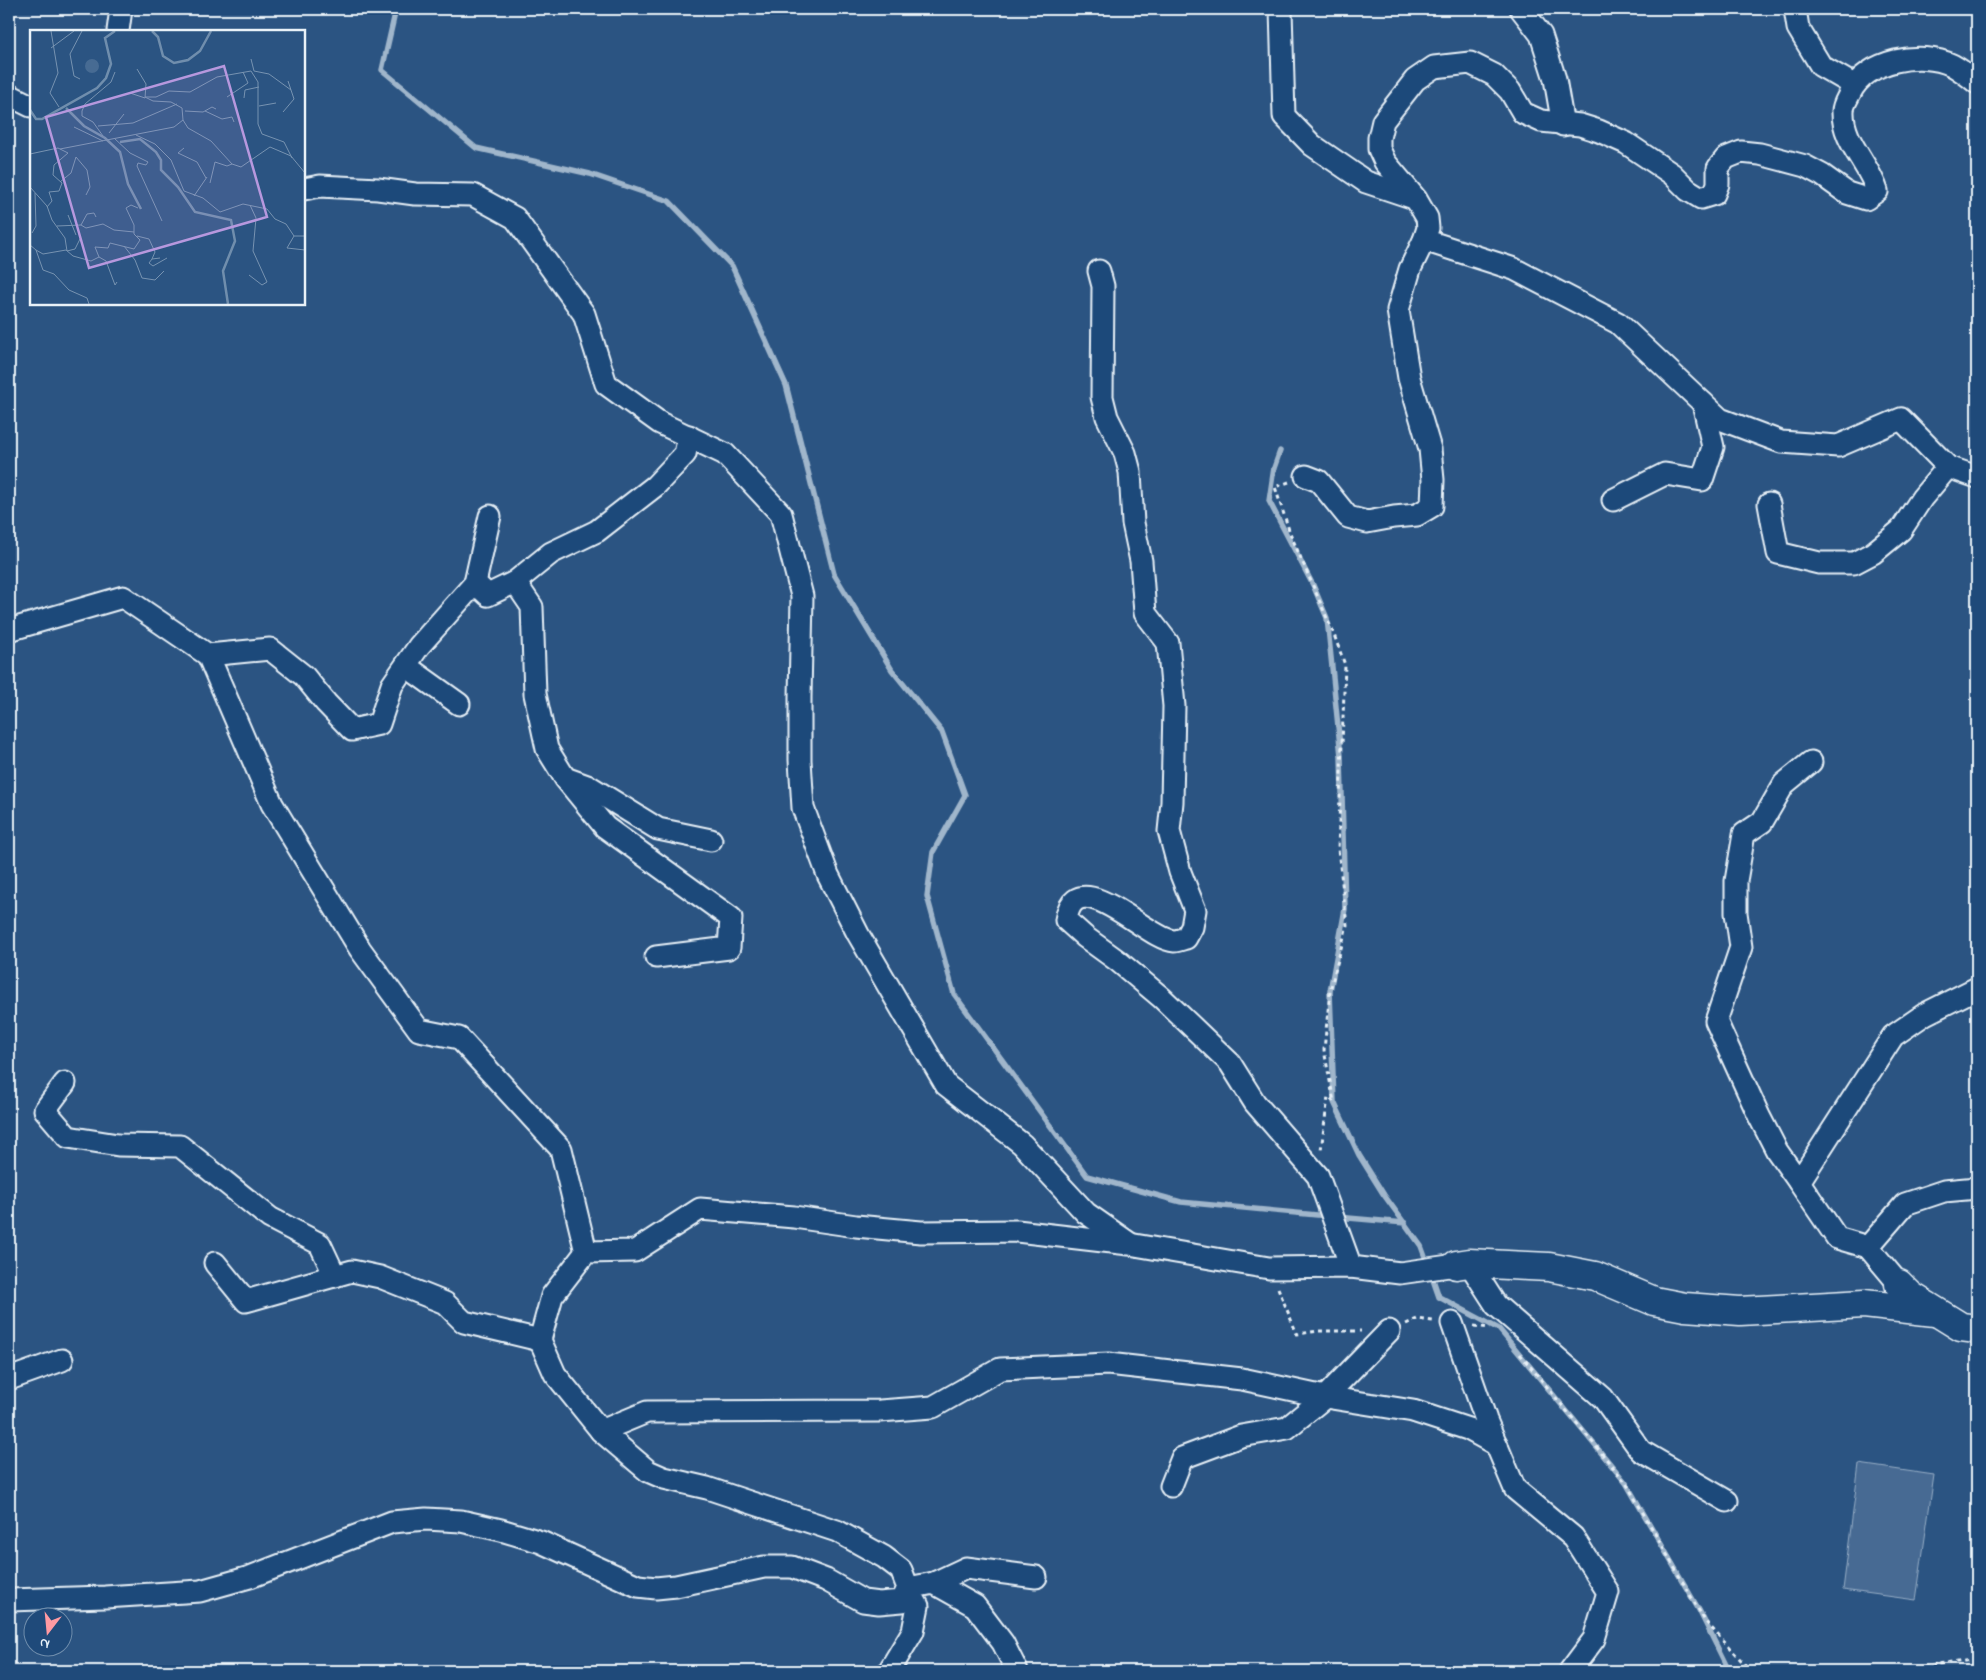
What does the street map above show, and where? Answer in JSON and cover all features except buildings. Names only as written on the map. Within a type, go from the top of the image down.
[{"type":"street","points":[[118,30],[121,9]]},
{"type":"street","points":[[1281,9],[1284,116],[1312,145],[1366,182],[1416,199]]},
{"type":"street","points":[[1521,9],[1541,36],[1555,79],[1563,125]]},
{"type":"street","points":[[1795,9],[1798,28],[1821,66],[1854,85]]},
{"type":"street","points":[[1306,476],[1319,481],[1348,517],[1367,522],[1417,515],[1432,506],[1433,480],[1430,449],[1408,378],[1398,310],[1410,269],[1428,228],[1427,218],[1416,199],[1385,162],[1379,150],[1379,138],[1384,121],[1400,98],[1416,80],[1434,67],[1470,63],[1494,75],[1510,91],[1523,113],[1541,121],[1563,125],[1580,125],[1626,143],[1672,174],[1688,190],[1701,198],[1714,194],[1718,184],[1718,168],[1726,158],[1741,152],[1760,154],[1805,166],[1822,175],[1847,193],[1866,200],[1877,191],[1873,179],[1852,146],[1843,127],[1843,108],[1854,85],[1867,73],[1882,65],[1899,60],[1928,59],[1951,65],[1977,84]]},
{"type":"street","points":[[9,95],[30,106]]},
{"type":"street","points":[[305,188],[330,186],[378,188],[415,194],[474,195],[516,218],[584,314],[606,384],[660,424],[725,454],[781,514],[802,596],[800,715],[803,808],[828,875],[858,934],[946,1086],[1022,1144],[1086,1213],[1129,1244]]},
{"type":"street","points":[[1424,240],[1514,269],[1618,323],[1720,419],[1781,442],[1838,446],[1901,419],[1948,467],[1977,477]]},
{"type":"street","points":[[1099,271],[1103,286],[1101,339],[1102,397],[1107,417],[1125,453],[1130,472],[1133,523],[1142,561],[1145,613],[1168,643],[1174,706],[1172,802],[1169,831],[1180,872],[1196,910],[1192,927],[1186,938],[1174,941],[1092,897],[1078,898],[1068,908],[1066,920],[1085,938],[1118,961],[1162,998],[1230,1062],[1255,1103],[1318,1176],[1351,1266]]},
{"type":"street","points":[[1613,500],[1665,474],[1702,480],[1713,447],[1703,403]]},
{"type":"street","points":[[475,583],[488,595],[515,582],[552,554],[597,531],[655,486],[685,454],[689,436]]},
{"type":"street","points":[[1769,504],[1778,553],[1819,563],[1854,563],[1873,553],[1901,530],[1922,498],[1948,467]]},
{"type":"street","points":[[208,655],[270,649],[304,676],[352,730],[379,724],[392,686],[419,646],[475,583],[490,516]]},
{"type":"street","points":[[515,582],[532,607],[535,694],[547,749],[565,778],[606,827],[731,918],[729,948],[656,957]]},
{"type":"street","points":[[9,630],[123,597],[208,655],[272,804],[360,949],[419,1030],[459,1038],[561,1149],[586,1252]]},
{"type":"street","points":[[406,666],[458,704]]},
{"type":"street","points":[[1811,762],[1784,784],[1762,822],[1744,834],[1736,881],[1736,913],[1741,947],[1716,1020],[1759,1116],[1777,1151],[1837,1238],[1868,1247],[1911,1296],[1960,1328],[1977,1329]]},
{"type":"street","points":[[565,778],[590,787],[658,829],[711,840]]},
{"type":"street","points":[[1799,1182],[1892,1036],[1925,1014],[1977,988]]},
{"type":"street","points":[[65,1083],[45,1110],[68,1137],[118,1145],[180,1146],[270,1218],[320,1244],[335,1276]]},
{"type":"street","points":[[1868,1247],[1905,1204],[1944,1191],[1977,1188]]},
{"type":"street","points":[[586,1252],[635,1251],[700,1209],[794,1217],[856,1226],[921,1232],[1018,1231],[1129,1244],[1269,1268],[1351,1266],[1400,1274],[1462,1264],[1549,1267],[1595,1276],[1654,1301],[1685,1307],[1740,1310],[1864,1304],[1935,1312]]},
{"type":"street","points":[[586,1252],[552,1296],[540,1340],[555,1374],[601,1431],[648,1471],[664,1478],[716,1491],[837,1531],[884,1557],[901,1570],[918,1606],[913,1631],[890,1671]]},
{"type":"street","points":[[215,1263],[246,1301],[352,1271],[380,1277],[445,1303],[464,1322],[540,1340]]},
{"type":"street","points":[[1462,1264],[1496,1305],[1603,1398],[1641,1451],[1727,1501]]},
{"type":"street","points":[[1452,1323],[1486,1420],[1515,1489],[1573,1537],[1608,1592],[1594,1639],[1570,1671]]},
{"type":"street","points":[[1171,1486],[1182,1458],[1241,1436],[1287,1428],[1325,1397],[1389,1331]]},
{"type":"street","points":[[9,1379],[62,1360]]},
{"type":"street","points":[[601,1431],[647,1412],[880,1411],[933,1407],[1000,1369],[1108,1364],[1242,1379],[1325,1397],[1413,1411],[1468,1429],[1497,1446]]},
{"type":"street","points":[[9,1600],[105,1597],[200,1591],[250,1577],[392,1522],[426,1519],[461,1521],[541,1542],[638,1586],[656,1588],[676,1586],[764,1567],[792,1567],[826,1580],[863,1601],[879,1603],[902,1601],[908,1588]]},
{"type":"street","points":[[908,1588],[934,1584],[966,1568],[1036,1577]]},
{"type":"street","points":[[934,1584],[975,1606],[1003,1643],[1017,1671]]},
{"type":"path","points":[[1306,476],[1275,487],[1290,533],[1333,632],[1345,665],[1338,849],[1348,925],[1330,991],[1324,1050],[1334,1102],[1328,1096],[1318,1176]]},
{"type":"path","points":[[1269,1268],[1297,1334],[1319,1331],[1389,1331],[1417,1319],[1499,1329]]},
{"type":"path","points":[[1518,1352],[1626,1483],[1705,1621],[1752,1671]]},
{"type":"path","points":[[1900,1671],[1977,1659]]},
{"type":"shaded area","points":[[1859,1464],[1934,1475],[1916,1600],[1843,1590]]},
{"type":"waterway","points":[[396,9],[382,70],[476,148],[590,174],[669,201],[732,266],[786,385],[834,574],[892,670],[942,732],[965,795],[933,852],[927,896],[954,994],[1087,1176],[1181,1202],[1328,1216]]},
{"type":"waterway","points":[[1280,451],[1274,468],[1269,501],[1313,585],[1327,618],[1341,756],[1345,909],[1330,991],[1334,1102],[1359,1155],[1384,1195],[1421,1246],[1428,1265]]},
{"type":"waterway","points":[[1337,1217],[1405,1223]]},
{"type":"waterway","points":[[1431,1274],[1439,1297],[1499,1329],[1626,1483],[1699,1610],[1729,1671]]}]
